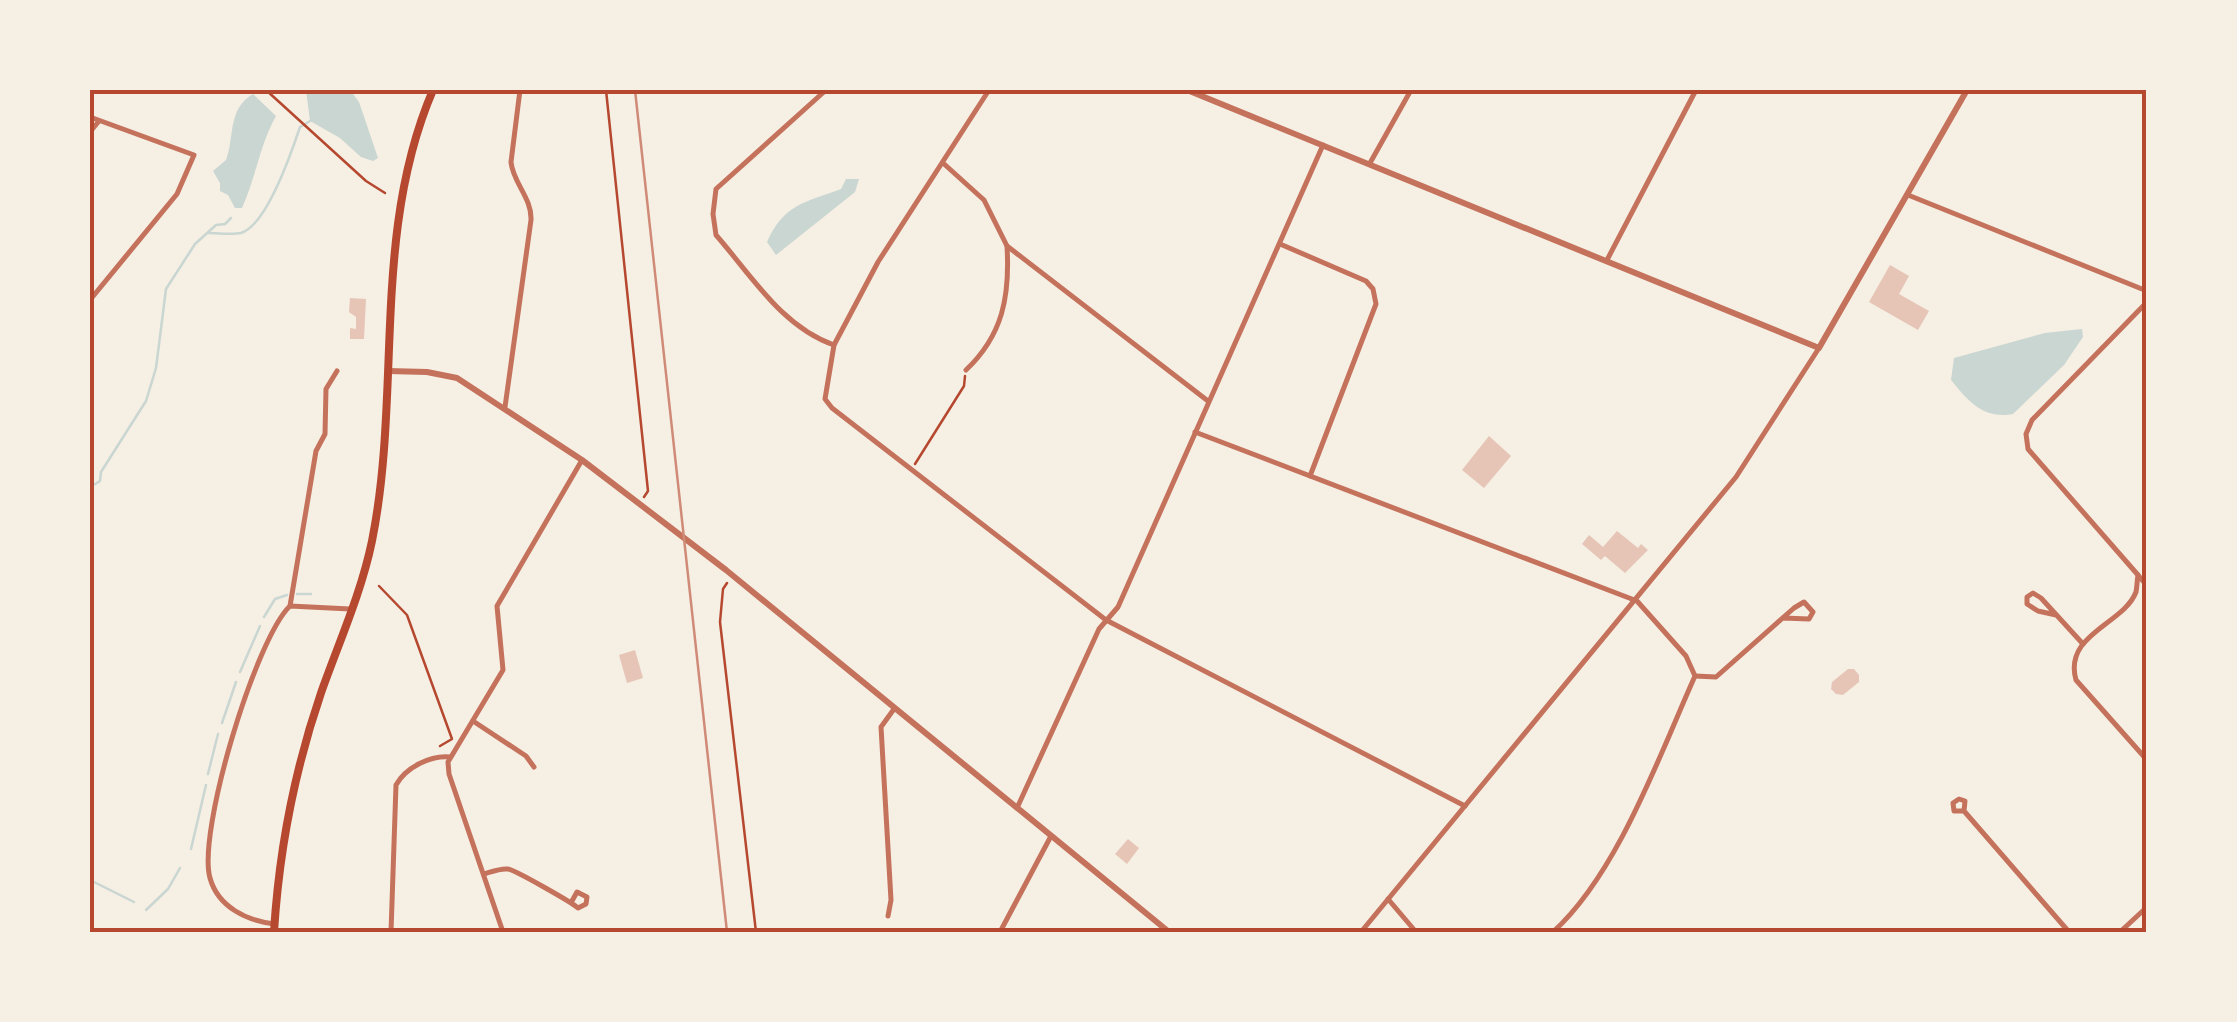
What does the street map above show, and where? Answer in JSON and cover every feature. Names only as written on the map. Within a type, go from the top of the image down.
[{"type":"main road","points":[[275,928],[288,824],[303,753],[353,610],[371,545],[381,486],[396,220],[408,163],[433,90]]},
{"type":"street","points":[[505,407],[532,220],[510,162],[520,90]]},
{"type":"street","points":[[826,90],[716,189],[713,224],[716,234],[788,318],[815,338],[834,345]]},
{"type":"street","points":[[989,90],[878,262],[834,345],[825,400],[1106,620],[1465,806]]},
{"type":"street","points":[[1187,90],[1819,348]]},
{"type":"street","points":[[1370,163],[1412,90]]},
{"type":"street","points":[[1608,260],[1696,90]]},
{"type":"street","points":[[1361,932],[1736,477],[1819,348],[1967,90]]},
{"type":"street","points":[[90,117],[194,155],[177,194],[90,300]]},
{"type":"street","points":[[90,132],[98,122]]},
{"type":"street","points":[[1017,808],[1099,629],[1118,608],[1322,146]]},
{"type":"street","points":[[943,163],[984,200],[1007,246],[1208,402]]},
{"type":"street","points":[[1908,196],[2147,292]]},
{"type":"street","points":[[1280,244],[1366,281],[1373,289],[1376,304],[1310,476]]},
{"type":"street","points":[[966,370],[986,352],[1000,322],[1007,294],[1007,246]]},
{"type":"street","points":[[2147,302],[2032,420],[2026,434],[2028,449],[2147,586]]},
{"type":"street","points":[[388,371],[457,378],[582,460],[661,518],[1169,932]]},
{"type":"street","points":[[275,928],[234,911],[210,881],[209,860],[217,800],[234,734],[280,616],[290,606],[316,451],[324,434],[326,389],[336,372]]},
{"type":"street","points":[[1196,432],[1637,600],[1686,656],[1695,676],[1606,865],[1575,911],[1553,932]]},
{"type":"street","points":[[503,932],[449,774],[450,757],[503,670],[497,606],[582,460]]},
{"type":"street","points":[[2138,576],[2135,595],[2083,644],[2073,664],[2076,680],[2147,760]]},
{"type":"street","points":[[2056,615],[2033,609],[2027,604],[2027,597],[2033,593],[2056,615],[2083,644]]},
{"type":"street","points":[[1695,676],[1716,677],[1784,618],[1804,602],[1813,612],[1809,619],[1784,618]]},
{"type":"street","points":[[290,606],[353,610]]},
{"type":"street","points":[[888,916],[891,900],[881,727],[894,709]]},
{"type":"street","points":[[473,721],[526,756],[534,767]]},
{"type":"street","points":[[391,932],[396,784],[410,768],[450,757]]},
{"type":"street","points":[[1964,812],[2069,932]]},
{"type":"street","points":[[1000,932],[1051,836]]},
{"type":"street","points":[[484,874],[515,871],[559,898],[572,901]]},
{"type":"street","points":[[1388,899],[1416,932]]},
{"type":"street","points":[[2120,932],[2147,907]]},
{"type":"path","points":[[266,90],[366,182],[385,193]]},
{"type":"path","points":[[606,90],[648,491],[640,502]]},
{"type":"path","points":[[911,470],[964,386],[966,370]]},
{"type":"path","points":[[726,583],[720,622],[756,932]]},
{"type":"path","points":[[379,586],[407,615],[452,739],[440,746]]},
{"type":"shaded area","points":[[306,90],[350,90],[359,102],[378,158],[373,161],[361,157],[340,138],[310,121]]},
{"type":"shaded area","points":[[253,94],[276,116],[242,208],[235,208],[228,195],[220,191],[213,171],[226,160],[235,115]]},
{"type":"shaded area","points":[[846,179],[859,179],[855,192],[776,255],[767,242],[788,212],[841,189]]},
{"type":"shaded area","points":[[2082,329],[2083,337],[2064,365],[2013,414],[1985,411],[1951,380],[1954,358],[2045,333]]},
{"type":"building","points":[[1890,265],[1909,276],[1899,294],[1929,311],[1918,330],[1869,302]]},
{"type":"building","points":[[350,298],[366,299],[364,339],[350,339],[350,328],[356,329],[356,317],[349,312]]},
{"type":"building","points":[[1489,436],[1511,456],[1484,488],[1462,470]]},
{"type":"building","points":[[1617,531],[1638,548],[1641,544],[1648,550],[1625,573],[1582,544],[1589,535],[1603,547]]},
{"type":"building","points":[[635,650],[643,678],[627,683],[619,655]]},
{"type":"building","points":[[1848,669],[1854,669],[1859,682],[1843,695],[1836,694],[1831,689],[1832,682]]},
{"type":"building","points":[[1128,839],[1139,848],[1127,864],[1115,854]]},
{"type":"waterway","points":[[208,233],[237,234],[251,227],[277,186],[300,127],[310,121]]},
{"type":"waterway","points":[[90,487],[100,481],[101,472],[146,401],[156,368],[166,289],[195,244],[216,225],[231,218]]},
{"type":"waterway","points":[[297,594],[311,594]]},
{"type":"waterway","points":[[264,617],[275,599],[287,595]]},
{"type":"waterway","points":[[240,672],[260,626]]},
{"type":"waterway","points":[[222,723],[236,682]]},
{"type":"waterway","points":[[208,774],[218,734]]},
{"type":"waterway","points":[[191,849],[206,785]]},
{"type":"waterway","points":[[146,910],[168,889],[180,868]]},
{"type":"waterway","points":[[90,880],[134,902]]},
{"type":"railway","points":[[635,90],[727,932]]}]
